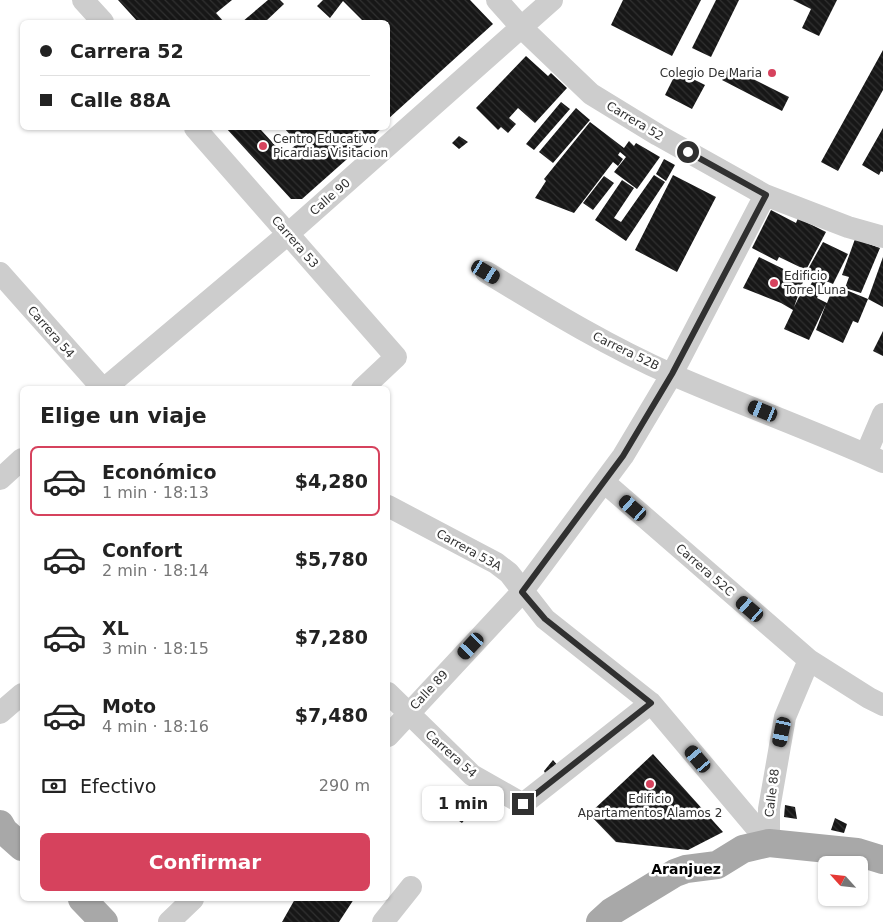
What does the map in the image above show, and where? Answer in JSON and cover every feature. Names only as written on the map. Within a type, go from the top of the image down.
[{"type":"main road","points":[[0,824],[4,831],[20,845]]},
{"type":"main road","points":[[600,922],[611,912],[675,873],[686,869],[717,865],[744,849],[769,843],[857,852],[883,860]]},
{"type":"main road","points":[[84,901],[104,922]]},
{"type":"street","points":[[83,0],[101,20]]},
{"type":"street","name":"Carrera 52","points":[[497,0],[522,28],[591,94],[658,135],[766,195],[848,227],[883,237]]},
{"type":"street","name":"Calle 90","points":[[108,386],[288,234],[552,0]]},
{"type":"street","name":"Carrera 53","points":[[197,130],[396,357],[365,386]]},
{"type":"street","name":"Calle 89","points":[[390,734],[522,592],[623,456],[672,374],[766,195]]},
{"type":"street","name":"Carrera 52B","points":[[486,272],[571,324],[672,374],[874,458]]},
{"type":"street","name":"Carrera 54","points":[[0,273],[101,386]]},
{"type":"street","points":[[874,458],[883,414]]},
{"type":"street","points":[[0,479],[20,461]]},
{"type":"street","name":"Carrera 52C","points":[[604,482],[809,660],[883,705]]},
{"type":"street","name":"Carrera 53A","points":[[390,507],[496,563],[509,573],[545,619],[651,703],[769,843]]},
{"type":"street","name":"Calle 88","points":[[769,843],[769,809],[785,717],[809,660]]},
{"type":"street","name":"Carrera 54","points":[[390,695],[472,776],[523,804],[651,703]]},
{"type":"street","points":[[0,713],[20,696]]},
{"type":"street","points":[[383,922],[411,887]]},
{"type":"street","points":[[169,922],[191,901]]},
{"type":"building","points":[[118,0],[232,0],[216,13],[222,20],[136,20]]},
{"type":"building","points":[[268,0],[280,0],[284,4],[267,20],[244,20]]},
{"type":"building","points":[[323,0],[470,0],[493,24],[390,117],[390,20],[362,20],[343,1],[330,18],[317,6]]},
{"type":"building","points":[[623,0],[701,0],[672,56],[611,25]]},
{"type":"building","points":[[716,0],[739,0],[711,57],[692,48]]},
{"type":"building","points":[[793,0],[837,0],[819,36],[802,28],[811,9]]},
{"type":"building","points":[[883,50],[883,90],[838,171],[821,162]]},
{"type":"building","points":[[526,56],[548,76],[551,73],[567,88],[535,123],[518,108],[509,118],[516,124],[508,133],[501,127],[498,130],[476,108]]},
{"type":"building","points":[[729,67],[789,97],[782,111],[722,80]]},
{"type":"building","points":[[677,71],[705,85],[692,109],[665,95]]},
{"type":"building","points":[[561,102],[570,109],[534,150],[526,144]]},
{"type":"building","points":[[576,108],[590,120],[553,163],[539,152]]},
{"type":"building","points":[[590,122],[624,148],[629,141],[634,146],[636,143],[660,157],[637,189],[614,172],[626,157],[620,152],[618,155],[623,159],[618,166],[613,162],[574,213],[535,198],[546,181],[544,179]]},
{"type":"building","points":[[883,128],[883,172],[881,171],[879,175],[862,165]]},
{"type":"building","points":[[228,130],[261,130],[284,155],[298,143],[286,130],[380,130],[302,199],[291,199]]},
{"type":"building","points":[[459,136],[468,142],[459,149],[452,143]]},
{"type":"building","points":[[664,159],[675,165],[666,181],[656,174]]},
{"type":"building","points":[[654,175],[665,182],[626,241],[595,220],[622,180],[634,188],[614,218],[621,222]]},
{"type":"building","points":[[673,175],[716,197],[677,272],[635,250]]},
{"type":"building","points":[[604,176],[614,183],[593,210],[583,203]]},
{"type":"building","points":[[771,210],[796,223],[798,218],[826,232],[806,270],[779,257],[777,261],[752,248]]},
{"type":"building","points":[[855,239],[880,248],[861,293],[845,288],[849,277],[842,275]]},
{"type":"building","points":[[823,242],[848,254],[833,284],[826,281],[817,298],[827,303],[834,285],[868,299],[858,323],[853,321],[843,343],[816,330],[826,304],[809,340],[784,329],[793,310],[781,303],[743,288],[759,257],[804,279],[794,307],[802,291],[806,293],[816,275],[807,271]]},
{"type":"building","points":[[883,257],[883,307],[868,299]]},
{"type":"building","points":[[883,331],[883,356],[873,351]]},
{"type":"building","name":"Edificio Apartamentos Alamos 2","points":[[653,754],[723,832],[688,850],[616,842],[589,814]]},
{"type":"building","points":[[553,760],[559,767],[547,777],[544,771]]},
{"type":"building","points":[[465,789],[480,800],[462,823],[449,814]]},
{"type":"building","points":[[785,805],[795,807],[797,819],[784,817]]},
{"type":"building","points":[[835,818],[847,824],[844,833],[831,830]]},
{"type":"building","points":[[294,901],[353,901],[339,922],[282,922]]},
{"type":"place","name":"Colegio De Maria","points":[[772,73]]},
{"type":"place","name":"Centro Educativo Picardias Visitacion","points":[[263,146]]},
{"type":"place","name":"Edificio Torre Luna","points":[[774,283]]},
{"type":"place","name":"Edificio Apartamentos Alamos 2","points":[[650,784]]},
{"type":"district","name":"Aranjuez","points":[[686,869]]},
{"type":"route","points":[[523,804],[651,703],[545,619],[522,592],[623,456],[672,374],[766,195],[688,152]]}]
